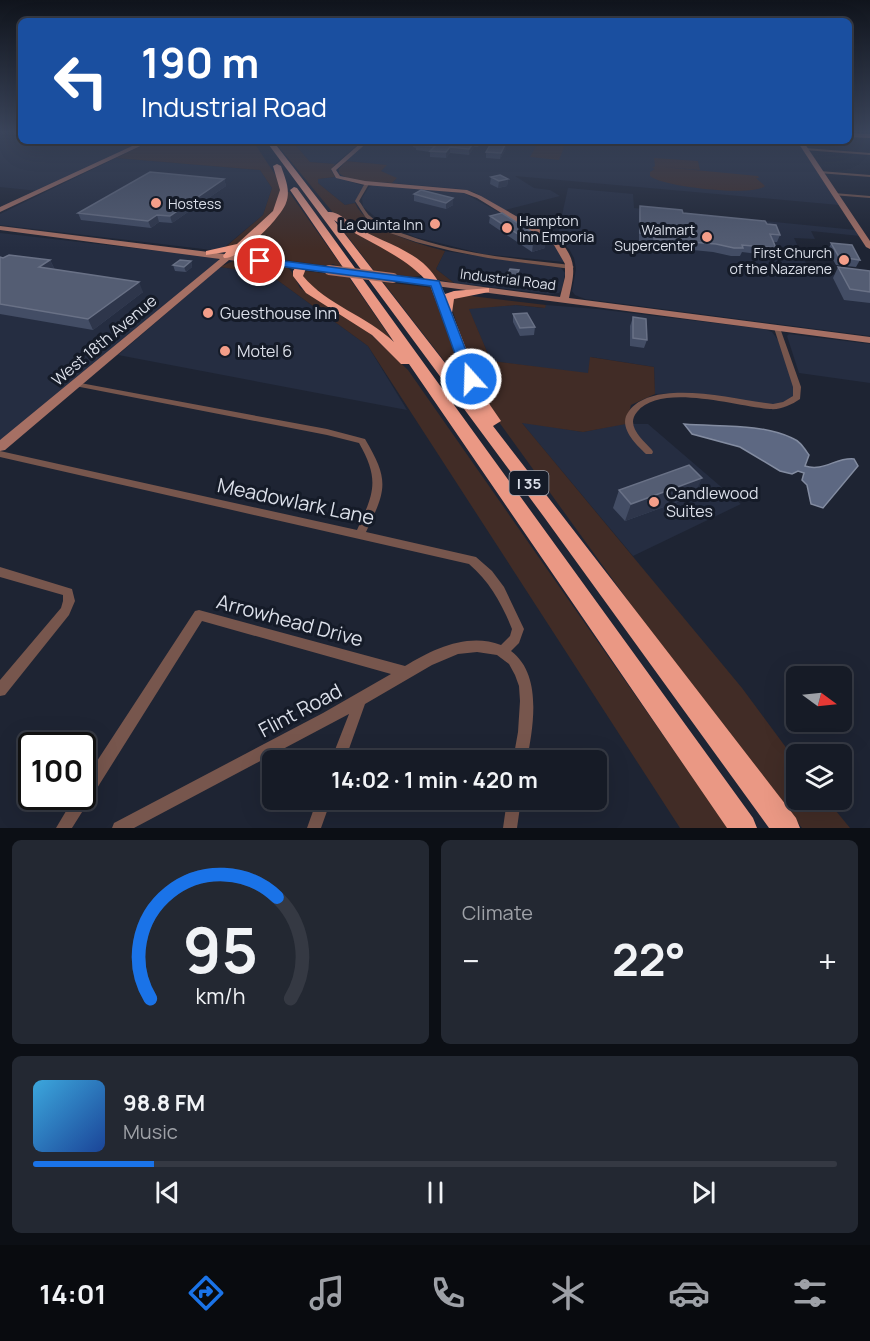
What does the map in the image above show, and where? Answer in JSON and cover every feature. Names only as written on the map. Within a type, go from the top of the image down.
[{"type":"highway","points":[[210,254],[240,246],[272,219],[281,206],[284,189],[279,172]]},
{"type":"highway","name":"I 35","points":[[281,172],[743,828]]},
{"type":"highway","name":"I 35","points":[[293,172],[786,828]]},
{"type":"highway","points":[[317,203],[360,234],[409,258],[421,267],[435,284],[483,406],[537,485],[550,512]]},
{"type":"highway","points":[[233,257],[240,246]]},
{"type":"highway","points":[[302,266],[298,276],[310,291],[376,332],[434,388]]},
{"type":"highway","points":[[447,312],[448,297],[485,290]]},
{"type":"street","points":[[0,210],[82,172]]},
{"type":"street","points":[[334,172],[338,177],[350,182],[449,189],[474,195],[557,243],[570,260],[571,267],[564,300]]},
{"type":"street","points":[[820,172],[870,176]]},
{"type":"street","points":[[820,172],[870,247]]},
{"type":"street","points":[[367,184],[357,201],[360,208],[374,221],[394,232],[425,244],[467,254],[571,267]]},
{"type":"street","points":[[834,194],[870,197]]},
{"type":"street","name":"Industrial Road","points":[[0,228],[870,340]]},
{"type":"street","name":"West 18th Avenue","points":[[0,447],[233,257]]},
{"type":"street","points":[[649,452],[635,438],[628,424],[629,416],[634,408],[651,398],[672,394],[773,407],[786,404],[797,397],[798,387],[777,328]]},
{"type":"street","points":[[75,384],[327,432],[362,441],[373,459],[380,482],[375,501],[360,534]]},
{"type":"street","name":"Meadowlark Lane","points":[[0,454],[472,560],[488,572],[504,596],[518,629],[515,639],[502,652]]},
{"type":"street","points":[[0,572],[68,592],[69,602],[65,611],[0,690]]},
{"type":"street","name":"Arrowhead Drive","points":[[63,828],[199,615],[406,672]]},
{"type":"street","name":"Flint Road","points":[[119,828],[360,701],[406,672],[451,650],[467,646],[488,647],[502,652]]},
{"type":"street","points":[[502,652],[514,662],[526,683],[526,722],[522,750]]},
{"type":"street","points":[[342,750],[360,701]]},
{"type":"street","points":[[314,828],[320,810]]},
{"type":"street","points":[[510,828],[513,810]]},
{"type":"shaded area","points":[[0,172],[80,172],[38,191],[0,187]]},
{"type":"shaded area","points":[[88,172],[261,172],[272,188],[263,215],[220,251],[0,225],[0,214]]},
{"type":"shaded area","points":[[261,172],[273,172],[281,187],[275,211],[235,247],[222,250],[263,215],[272,188]]},
{"type":"shaded area","points":[[299,172],[332,172],[335,177],[318,179],[318,183],[345,205],[355,203],[361,213],[382,228],[408,240],[445,251],[436,269],[454,283],[435,279],[335,215]]},
{"type":"shaded area","points":[[382,172],[818,172],[839,205],[515,176],[534,188],[550,190],[560,196],[505,210],[474,192],[392,183],[396,179]]},
{"type":"shaded area","points":[[382,172],[397,178],[392,183],[364,182],[339,173]]},
{"type":"shaded area","points":[[650,172],[712,172],[758,176],[759,178],[756,178],[765,186],[744,191],[689,187],[658,180],[650,176]]},
{"type":"shaded area","points":[[335,177],[364,186],[355,203],[345,205],[318,183],[318,179]]},
{"type":"shaded area","points":[[374,185],[464,193],[552,242],[557,246],[564,262],[483,254],[415,237],[379,220],[363,207],[362,198],[369,187]]},
{"type":"shaded area","points":[[568,188],[633,194],[634,208],[856,230],[860,236],[811,231],[815,239],[794,238],[810,272],[870,279],[870,336],[585,299],[575,295],[572,291],[576,269],[574,258],[569,249],[557,238]]},
{"type":"shaded area","points":[[287,192],[343,268],[333,264],[328,266],[241,254],[241,250],[266,227]]},
{"type":"shaded area","points":[[338,224],[397,254],[421,274],[420,276],[375,272]]},
{"type":"shaded area","points":[[0,233],[213,257],[220,260],[0,443]]},
{"type":"shaded area","points":[[445,251],[561,268],[565,273],[562,289],[559,293],[548,294],[454,283],[436,269]]},
{"type":"shaded area","points":[[233,261],[288,268],[300,288],[363,327],[408,370],[728,828],[680,828],[368,346],[269,274],[220,267]]},
{"type":"shaded area","points":[[220,267],[269,274],[368,346],[407,410],[118,355]]},
{"type":"shaded area","points":[[306,271],[348,276],[394,343],[303,282],[302,273]]},
{"type":"shaded area","points":[[383,282],[435,288],[471,388],[466,389]]},
{"type":"shaded area","points":[[463,295],[546,305],[545,308],[516,305],[469,309],[491,361],[588,373],[590,357],[654,367],[655,394],[631,405],[626,424],[583,432],[522,423],[742,688],[786,747],[786,807],[642,620],[496,418],[475,378],[450,303],[452,299]]},
{"type":"shaded area","points":[[516,305],[597,309],[764,329],[772,332],[778,340],[795,387],[795,393],[792,398],[779,404],[759,404],[685,393],[655,394],[654,367],[591,357],[588,374],[491,361],[468,308]]},
{"type":"shaded area","points":[[789,334],[870,344],[870,383],[799,373],[787,336]]},
{"type":"shaded area","points":[[521,422],[583,432],[623,424],[648,424],[741,504],[633,556]]},
{"type":"shaded area","points":[[684,424],[739,427],[780,433],[800,443],[809,455],[805,466],[818,467],[841,460],[854,459],[858,466],[823,508],[811,504],[807,485],[802,480],[804,473],[798,471],[792,474],[780,471],[740,447],[692,434]]},
{"type":"shaded area","points":[[788,810],[835,810],[850,828],[802,828]]},
{"type":"building","name":"Hostess","points":[[150,172],[224,179],[170,216],[157,215],[148,221],[78,213]]},
{"type":"building","points":[[500,175],[508,179],[499,181],[491,177]]},
{"type":"building","points":[[421,190],[453,198],[446,203],[414,194]]},
{"type":"building","name":"Walmart Supercenter","points":[[640,206],[682,210],[683,213],[765,221],[767,224],[776,225],[780,235],[770,234],[776,248],[742,245],[743,248],[734,248],[716,244],[654,239],[654,235],[640,233]]},
{"type":"building","points":[[502,213],[546,241],[533,244],[490,216]]},
{"type":"building","points":[[831,243],[852,245],[860,260],[839,257]]},
{"type":"building","points":[[9,255],[50,260],[39,267],[139,282],[88,319],[0,304],[0,257]]},
{"type":"building","points":[[180,260],[191,261],[184,267],[173,265]]},
{"type":"building","points":[[838,267],[870,271],[870,292],[850,289]]},
{"type":"building","points":[[510,269],[519,270],[516,278],[506,277]]},
{"type":"building","points":[[527,313],[535,327],[520,328],[513,314]]},
{"type":"building","points":[[633,317],[646,319],[647,340],[633,338]]},
{"type":"building","points":[[689,465],[702,478],[631,504],[619,490]]},
{"type":"place","name":"Hostess","points":[[156,203]]},
{"type":"place","name":"La Quinta Inn","points":[[435,224]]},
{"type":"place","name":"Hampton Inn Emporia","points":[[507,228]]},
{"type":"place","name":"Walmart Supercenter","points":[[707,237]]},
{"type":"place","name":"First Church of the Nazarene","points":[[844,260]]},
{"type":"place","name":"Guesthouse Inn","points":[[208,313]]},
{"type":"place","name":"Motel 6","points":[[225,351]]},
{"type":"place","name":"Candlewood Suites","points":[[654,502]]},
{"type":"route","points":[[260,261],[435,284],[471,379]]}]
